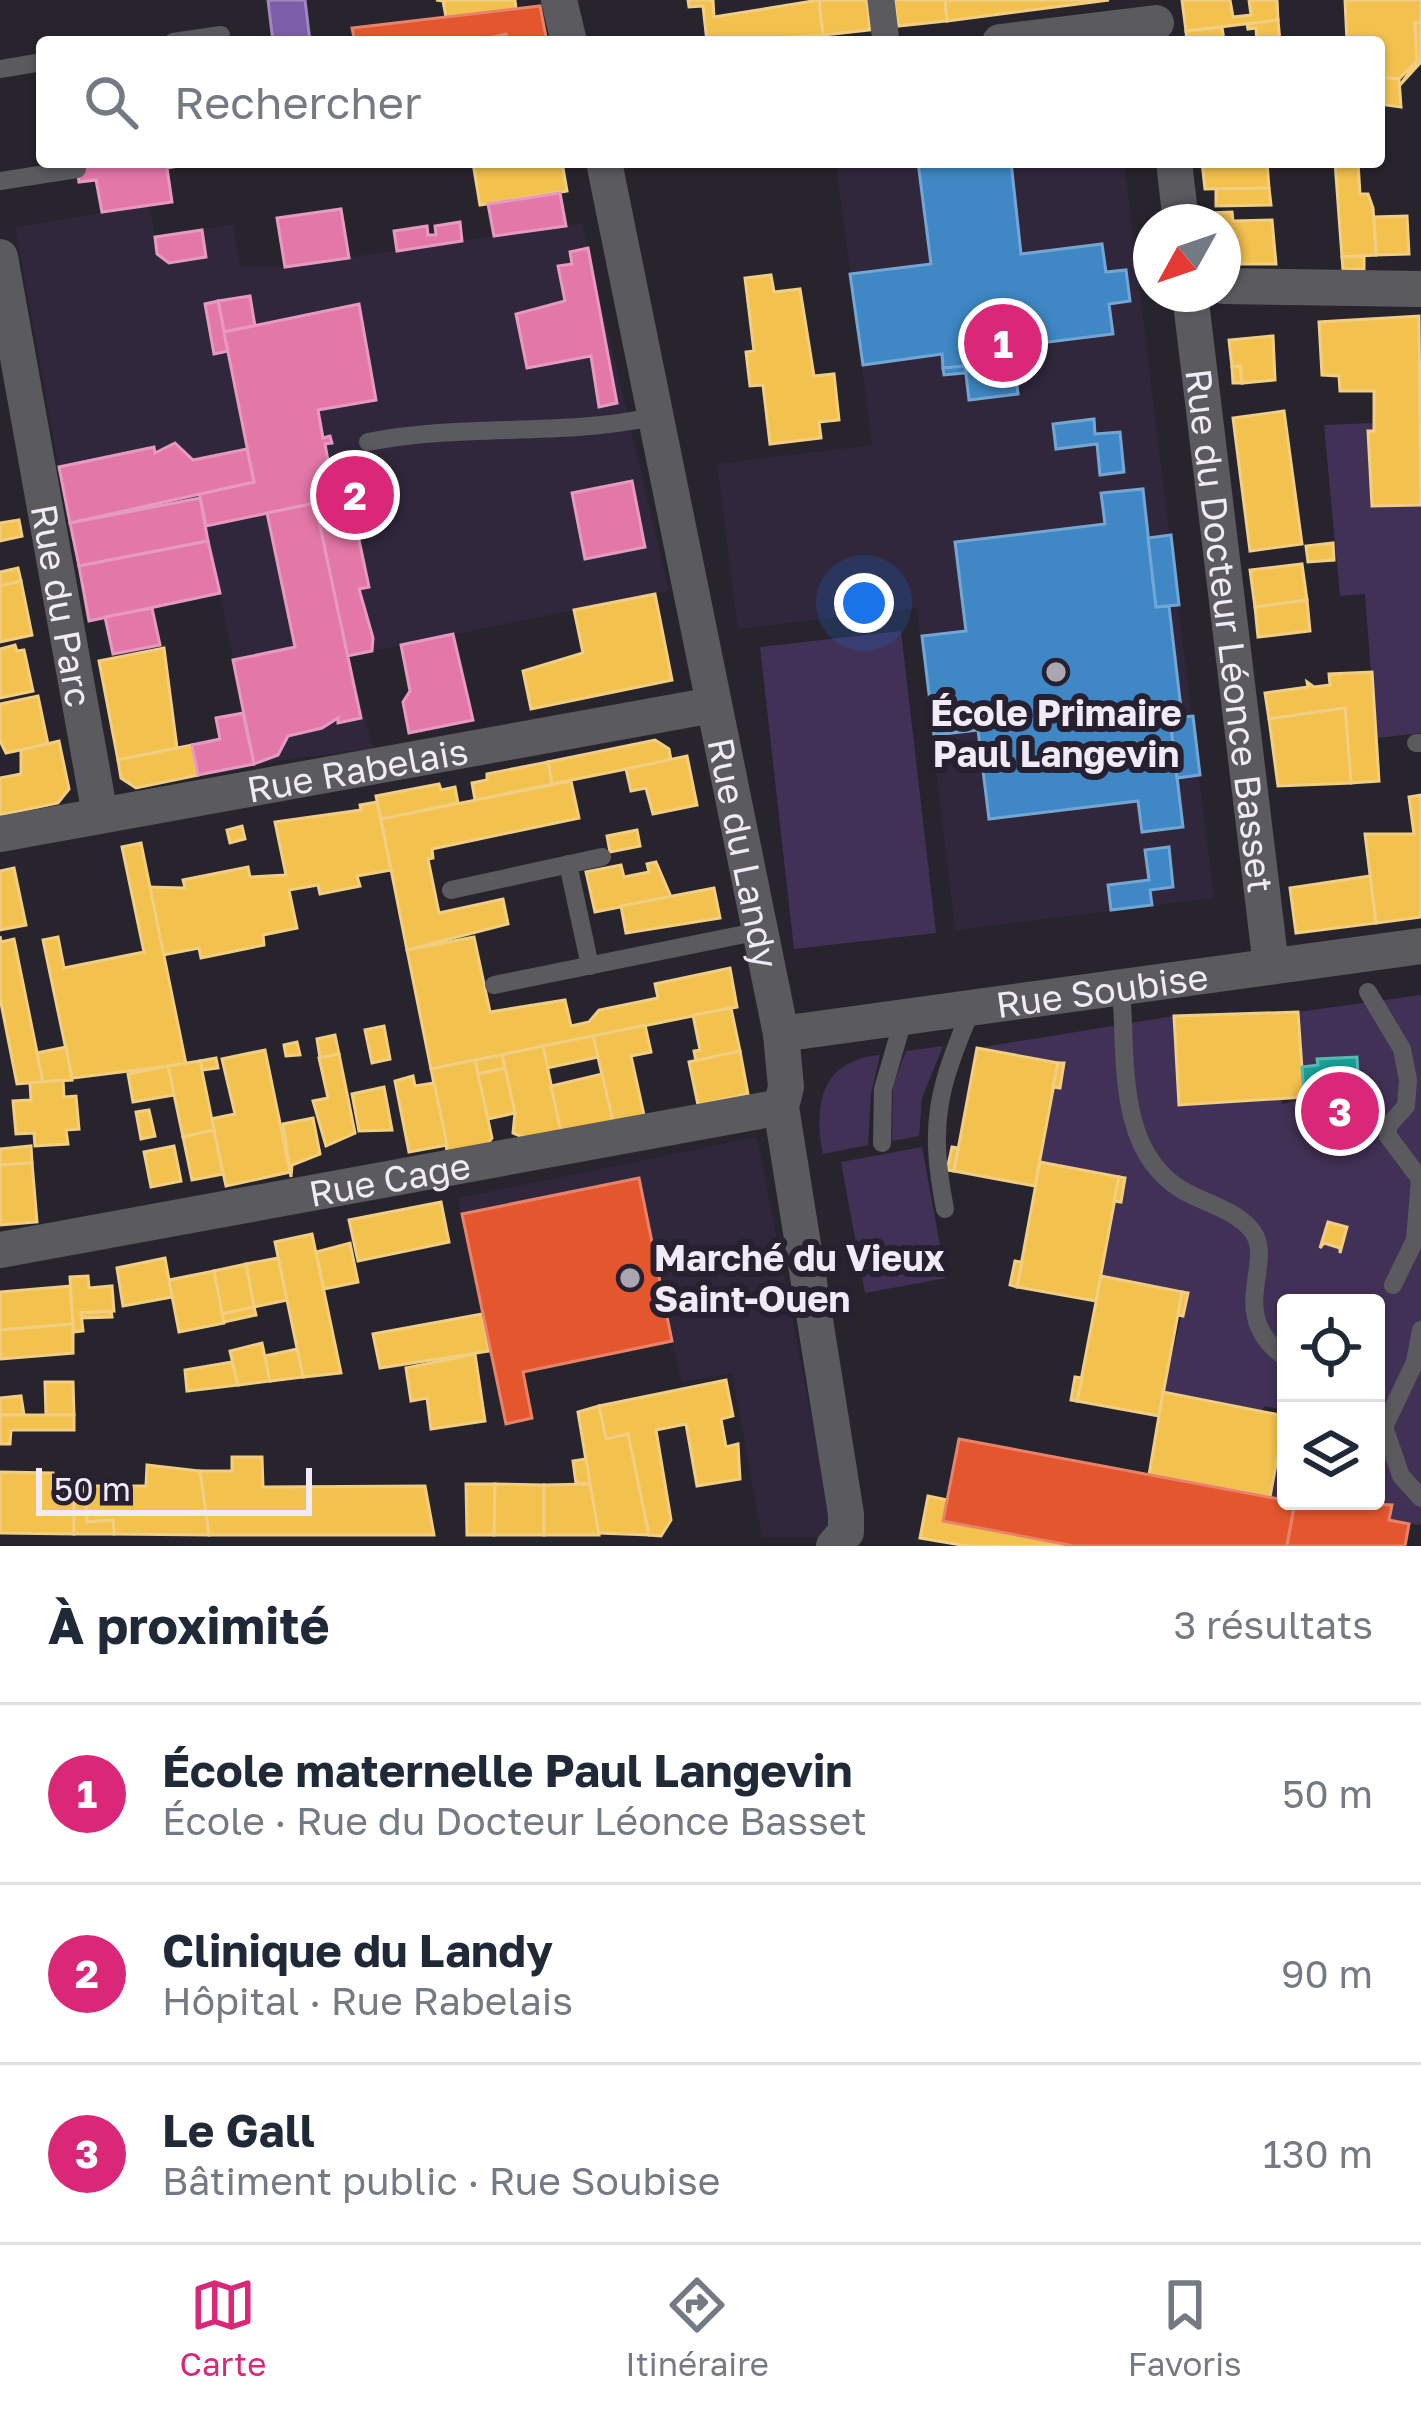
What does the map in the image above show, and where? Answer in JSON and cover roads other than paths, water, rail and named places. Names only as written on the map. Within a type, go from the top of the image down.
[{"type":"street","points":[[559,0],[567,36]]},
{"type":"street","points":[[881,0],[885,36]]},
{"type":"street","points":[[1047,36],[1156,22]]},
{"type":"street","name":"Rue du Landy","points":[[605,168],[781,1034],[786,1087],[781,1107],[846,1514],[846,1532],[834,1546]]},
{"type":"street","points":[[1175,168],[1179,204]]},
{"type":"street","name":"Rue du Parc","points":[[0,257],[16,432],[100,815]]},
{"type":"street","points":[[1241,286],[1421,289]]},
{"type":"street","name":"Rue du Docteur Léonce Basset","points":[[1192,312],[1271,966]]},
{"type":"street","name":"Rue Rabelais","points":[[0,835],[713,705]]},
{"type":"street","name":"Rue Soubise","points":[[781,1034],[1421,946]]},
{"type":"street","name":"Rue Cage","points":[[0,1250],[781,1107]]},
{"type":"lane","points":[[214,36],[221,35]]},
{"type":"lane","points":[[0,69],[36,63]]},
{"type":"lane","points":[[0,181],[77,169]]},
{"type":"lane","points":[[368,442],[459,429],[602,428],[653,417]]},
{"type":"lane","points":[[451,890],[602,856]]},
{"type":"lane","points":[[568,864],[590,966]]},
{"type":"lane","points":[[494,985],[760,931]]},
{"type":"lane","points":[[1121,987],[1134,1136],[1153,1168],[1251,1229],[1257,1248],[1251,1300],[1263,1335],[1277,1349]]},
{"type":"lane","points":[[1368,992],[1407,1063],[1406,1106],[1388,1126],[1388,1136],[1420,1179],[1415,1240],[1393,1285]]},
{"type":"lane","points":[[945,1209],[933,1148],[935,1124],[942,1086],[972,1008]]},
{"type":"lane","points":[[882,1143],[883,1089],[904,1018]]},
{"type":"lane","points":[[1385,1414],[1415,1362],[1421,1330]]},
{"type":"lane","points":[[1385,1436],[1401,1476],[1421,1498]]},
{"type":"place","name":"École maternelle Paul Langevin","points":[[1003,343]]},
{"type":"place","name":"Clinique du Landy","points":[[355,495]]},
{"type":"place","name":"École Primaire Paul Langevin","points":[[1056,672]]},
{"type":"place","name":"Le Gall","points":[[1340,1111]]},
{"type":"place","name":"Marché du Vieux Saint-Ouen","points":[[630,1278]]}]
